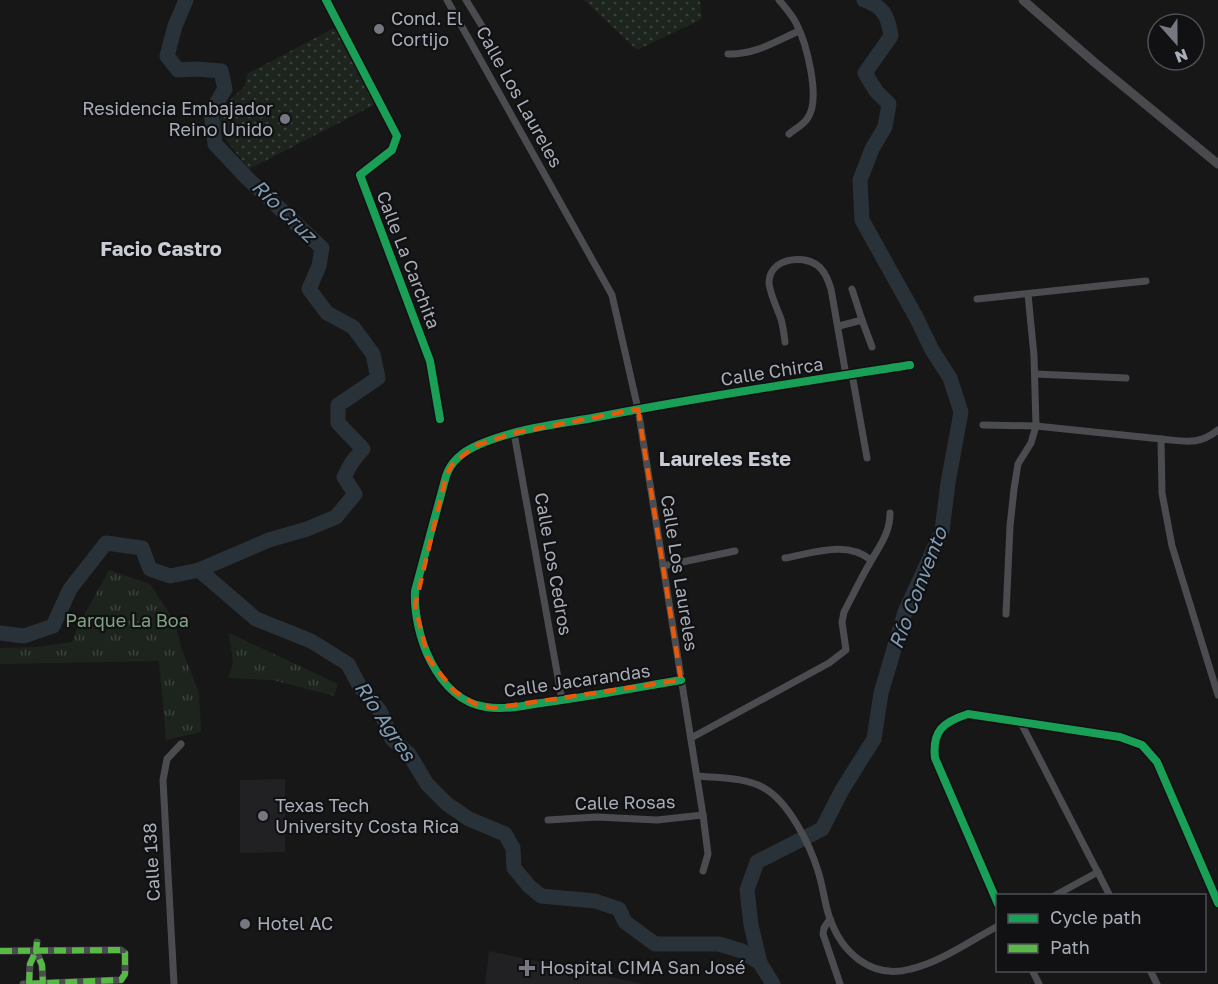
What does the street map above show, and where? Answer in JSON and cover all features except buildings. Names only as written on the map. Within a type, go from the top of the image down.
[{"type":"street","name":"Calle La Carchita","points":[[326,0],[397,136],[392,150],[360,175],[430,361],[440,419]]},
{"type":"street","name":"Calle Los Laureles","points":[[447,0],[612,295],[638,409],[691,738],[708,854],[703,871]]},
{"type":"street","points":[[466,0],[482,26]]},
{"type":"street","points":[[779,0],[796,21],[807,54],[812,80],[813,106],[808,119],[789,134]]},
{"type":"street","points":[[1023,0],[1218,164]]},
{"type":"street","points":[[728,54],[743,55],[759,50],[799,31]]},
{"type":"street","points":[[785,342],[782,322],[769,283],[772,272],[780,264],[791,259],[806,259],[818,266],[826,276],[831,289],[867,458]]},
{"type":"street","points":[[977,299],[1146,281]]},
{"type":"street","points":[[852,289],[872,347]]},
{"type":"street","points":[[1006,614],[1014,489],[1018,464],[1030,443],[1036,426],[1035,374],[1028,294]]},
{"type":"street","points":[[838,326],[862,320]]},
{"type":"street","name":"Calle Chirca","points":[[638,409],[910,365]]},
{"type":"street","points":[[1035,374],[1126,378]]},
{"type":"street","name":"Calle Jacarandas","points":[[638,409],[514,433],[471,448],[458,459],[448,471],[415,591],[416,621],[422,644],[434,667],[454,691],[482,707],[494,708],[562,700],[681,680]]},
{"type":"street","points":[[983,425],[1036,426],[1196,442],[1206,439],[1218,430]]},
{"type":"street","name":"Calle Los Cedros","points":[[514,433],[562,700]]},
{"type":"street","points":[[1161,439],[1162,493],[1172,546],[1218,695]]},
{"type":"street","points":[[691,738],[809,674],[846,650],[842,622],[844,612],[888,531],[890,513]]},
{"type":"street","points":[[785,558],[839,549],[853,550],[871,560]]},
{"type":"street","points":[[663,566],[735,552]]},
{"type":"street","points":[[996,899],[935,758],[936,735],[942,726],[955,718],[968,714],[1128,738],[1148,750],[1160,768],[1218,903]]},
{"type":"street","points":[[1020,721],[1109,894]]},
{"type":"street","name":"Calle 138","points":[[174,984],[163,780],[167,759],[181,744]]},
{"type":"street","points":[[697,776],[734,779],[763,787],[784,807],[798,827],[818,871],[836,934],[853,956],[873,969],[888,972],[916,968],[996,927]]},
{"type":"street","name":"Calle Rosas","points":[[548,820],[597,817],[657,820],[703,815]]},
{"type":"street","points":[[1058,894],[1098,872]]},
{"type":"street","points":[[830,919],[823,934],[840,984]]},
{"type":"street","points":[[29,984],[30,964],[37,942]]},
{"type":"street","points":[[0,951],[121,950],[125,953],[125,974],[120,980],[23,984]]},
{"type":"street","points":[[36,951],[42,965],[43,984]]},
{"type":"highlighted area","points":[[638,409],[681,680],[494,708],[475,704],[454,691],[428,658],[415,606],[446,476],[453,463],[477,445],[514,433]]},
{"type":"shaded area","name":"Texas Tech University Costa Rica","points":[[285,779],[285,852],[240,853],[240,780]]},
{"type":"shaded area","name":"Hospital CIMA San José","points":[[489,951],[644,984],[485,984]]},
{"type":"green space","points":[[584,0],[700,0],[702,19],[637,50]]},
{"type":"green space","points":[[336,27],[376,104],[249,169],[227,141],[218,121],[227,103],[245,86],[247,74]]},
{"type":"green space","name":"Parque La Boa","points":[[109,570],[150,584],[175,622],[181,647],[199,693],[201,732],[166,740],[159,661],[0,664],[0,648],[38,647],[72,642],[78,626]]},
{"type":"green space","points":[[229,633],[338,684],[334,696],[273,680],[228,678],[233,663]]},
{"type":"waterway","name":"Río Cruz","points":[[186,0],[175,26],[167,56],[178,70],[221,71],[225,89],[211,112],[215,144],[247,178],[322,248],[319,266],[309,289],[327,313],[353,327],[373,354],[378,378],[338,405],[338,423],[363,449],[352,462],[344,477],[355,494],[336,517],[307,529],[269,540],[199,570]]},
{"type":"waterway","name":"Río Convento","points":[[760,963],[751,925],[747,890],[757,862],[822,829],[842,790],[874,739],[881,693],[905,612],[942,531],[961,412],[950,378],[932,350],[862,220],[860,180],[872,149],[885,127],[889,104],[876,91],[865,73],[891,36],[884,13],[864,0]]},
{"type":"waterway","name":"Río Agres","points":[[0,633],[24,636],[53,626],[70,589],[106,543],[142,548],[150,569],[170,576],[199,570],[256,619],[311,641],[348,664],[360,687],[380,711],[392,739],[409,754],[427,784],[447,804],[469,819],[505,834],[513,848],[514,868],[541,896],[595,901],[619,909],[625,922],[655,944],[719,944],[742,951],[760,963],[773,984]]},
{"type":"marked path","points":[[37,942],[36,951],[42,965],[43,984]]},
{"type":"marked path","points":[[0,951],[121,950],[125,953],[125,974],[121,980],[23,984]]},
{"type":"marked path","points":[[29,984],[30,964],[36,951]]},
{"type":"cycle path","points":[[326,0],[397,136],[392,150],[360,175],[430,361],[440,419]]},
{"type":"cycle path","points":[[681,680],[506,708],[486,707],[469,702],[454,692],[441,679],[431,662],[418,626],[415,608],[415,591],[446,476],[451,466],[463,453],[473,447],[523,430],[718,395],[910,365]]},
{"type":"cycle path","points":[[996,899],[935,758],[935,741],[941,729],[952,720],[968,714],[1120,737],[1142,745],[1157,762],[1218,903]]},
{"type":"place","name":"Cond. El Cortijo","points":[[379,29]]},
{"type":"place","name":"Residencia Embajador Reino Unido","points":[[285,119]]},
{"type":"place","name":"Texas Tech University Costa Rica","points":[[263,816]]},
{"type":"place","name":"Hotel AC","points":[[245,924]]},
{"type":"place","name":"Hospital CIMA San José","points":[[527,968]]},
{"type":"district","name":"Facio Castro","points":[[161,249]]},
{"type":"district","name":"Laureles Este","points":[[725,459]]}]
